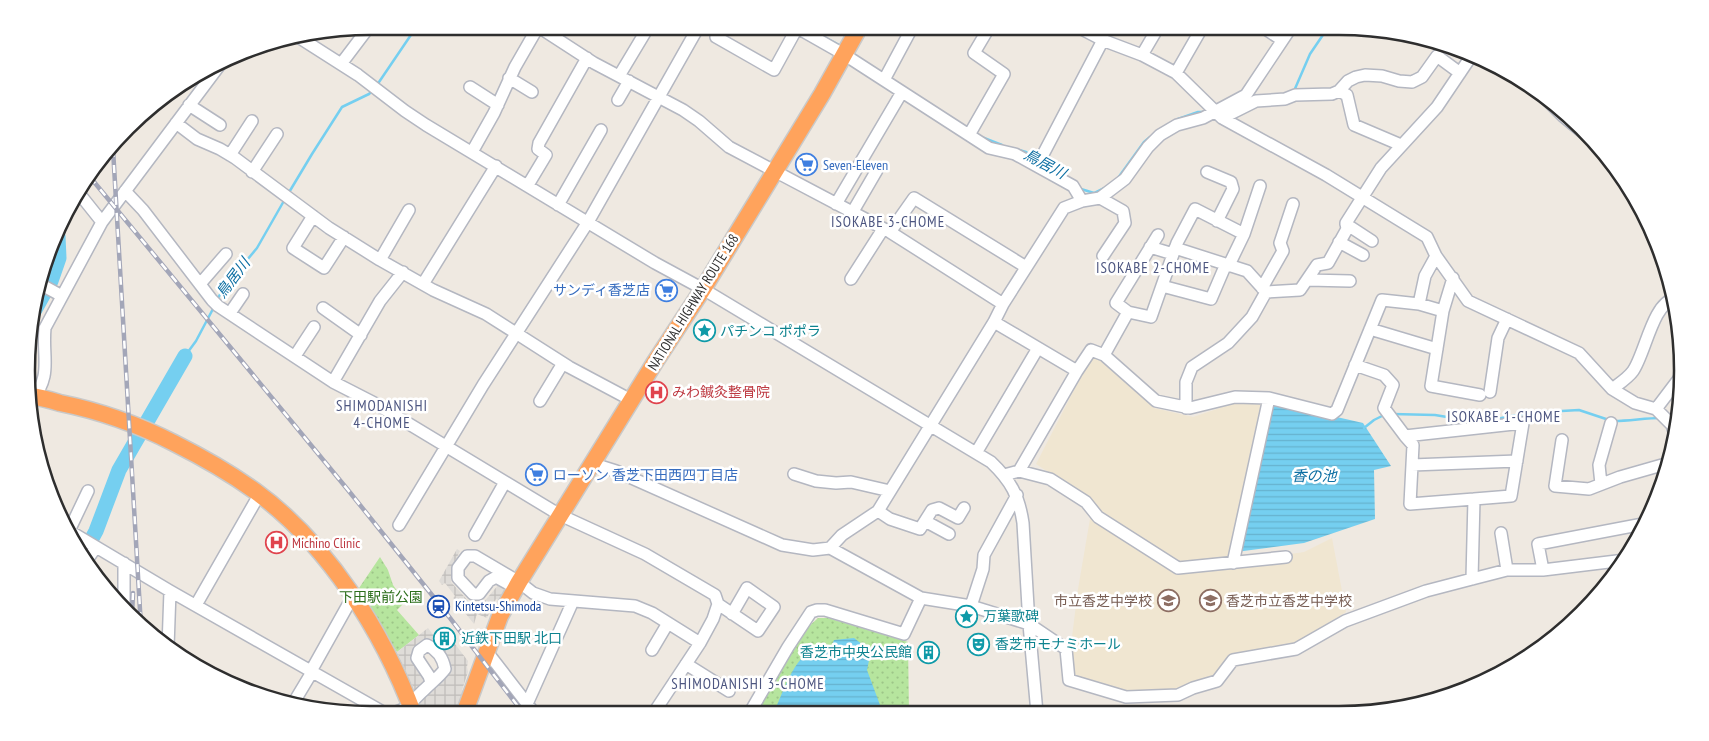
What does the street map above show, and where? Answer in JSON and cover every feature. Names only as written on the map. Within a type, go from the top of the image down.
[{"type":"highway","name":"NATIONAL HIGHWAY ROUTE 168","points":[[467,706],[500,616],[560,514],[703,289],[855,35]]},
{"type":"highway","points":[[37,400],[89,409],[140,426],[209,461],[259,495],[306,538],[353,596],[391,660],[410,706]]},
{"type":"street","points":[[341,64],[363,35]]},
{"type":"street","points":[[472,152],[498,104],[509,78],[533,35]]},
{"type":"street","points":[[551,35],[587,58],[692,116],[729,147],[886,231],[1002,304]]},
{"type":"street","points":[[618,100],[624,78],[646,35]]},
{"type":"street","points":[[398,524],[483,385],[588,222],[695,35]]},
{"type":"street","points":[[717,35],[716,37],[774,70],[792,35]]},
{"type":"street","points":[[814,35],[847,50],[884,80],[989,148],[1015,154],[1073,186],[1082,201]]},
{"type":"street","points":[[884,80],[908,35]]},
{"type":"street","points":[[969,135],[1004,74],[974,53],[985,35]]},
{"type":"street","points":[[1093,35],[1142,55],[1176,73],[1218,115],[1326,175],[1427,237],[1436,256],[1468,301],[1579,353],[1612,389],[1635,403],[1656,409],[1670,423]]},
{"type":"street","points":[[1142,55],[1154,35]]},
{"type":"street","points":[[1176,73],[1198,35]]},
{"type":"street","points":[[1274,35],[1282,40]]},
{"type":"street","points":[[1218,115],[1246,95],[1286,35]]},
{"type":"street","points":[[1037,166],[1103,40]]},
{"type":"street","points":[[305,41],[341,64],[420,121],[991,462],[1004,475],[1016,495],[1023,523],[1028,624],[1036,706]]},
{"type":"street","points":[[830,548],[842,535],[878,511],[994,322],[1002,304],[1064,208],[1082,201],[1100,198],[1126,178],[1148,147],[1160,135],[1177,125],[1218,115],[1256,101],[1296,95],[1332,94],[1339,91],[1348,81],[1365,76],[1382,76],[1399,81],[1412,82],[1422,77],[1437,56],[1460,73]]},
{"type":"street","points":[[528,185],[546,155],[538,149],[539,142],[587,58]]},
{"type":"street","points":[[1150,248],[1174,251],[1228,264],[1247,271],[1264,290],[1300,290],[1316,265],[1328,263],[1347,228],[1346,224],[1381,168],[1437,107],[1468,61]]},
{"type":"street","points":[[36,391],[46,370],[45,328],[102,222],[212,75]]},
{"type":"street","points":[[509,78],[532,92]]},
{"type":"street","points":[[470,87],[498,104]]},
{"type":"street","points":[[1339,91],[1347,95],[1354,125],[1401,145]]},
{"type":"street","points":[[836,204],[902,92]]},
{"type":"street","points":[[190,105],[220,125]]},
{"type":"street","points":[[230,155],[252,121]]},
{"type":"street","points":[[176,123],[197,139],[230,155],[313,216],[380,260],[423,284],[473,308],[563,363],[631,400]]},
{"type":"street","points":[[558,205],[601,130]]},
{"type":"street","points":[[252,172],[277,134]]},
{"type":"street","points":[[423,284],[496,166]]},
{"type":"street","points":[[852,213],[877,170]]},
{"type":"street","points":[[1207,172],[1231,182],[1233,189],[1217,221]]},
{"type":"street","points":[[1162,286],[1211,299],[1244,234],[1260,186]]},
{"type":"street","points":[[125,191],[143,210],[215,303],[334,382],[365,398],[505,482],[560,514],[645,554],[715,595],[718,604],[732,614]]},
{"type":"street","points":[[83,198],[102,222]]},
{"type":"street","points":[[852,279],[886,231],[914,198],[1026,267]]},
{"type":"street","points":[[1100,198],[1123,211],[1125,223],[1103,256]]},
{"type":"street","points":[[1186,408],[1186,382],[1192,367],[1228,344],[1252,317],[1282,251],[1280,243],[1293,204]]},
{"type":"street","points":[[1158,235],[1116,303],[1128,312],[1151,317],[1174,251],[1195,209],[1244,234]]},
{"type":"street","points":[[380,260],[409,210]]},
{"type":"street","points":[[313,216],[293,248],[324,268],[344,237]]},
{"type":"street","points":[[1346,224],[1372,240]]},
{"type":"street","points":[[1339,242],[1363,255]]},
{"type":"street","points":[[200,284],[226,254]]},
{"type":"street","points":[[1419,304],[1425,276],[1436,256]]},
{"type":"street","points":[[334,382],[380,301],[403,272]]},
{"type":"street","points":[[1453,278],[1443,311],[1431,386],[1485,393],[1498,338],[1507,319]]},
{"type":"street","points":[[1308,280],[1350,281]]},
{"type":"street","points":[[45,287],[62,296]]},
{"type":"street","points":[[230,313],[243,294]]},
{"type":"street","points":[[1019,471],[1091,350],[1104,355],[1156,401],[1186,408],[1235,397],[1269,398],[1332,414],[1337,410],[1382,300],[1419,304],[1443,311]]},
{"type":"street","points":[[1612,389],[1626,379],[1633,371],[1643,352],[1656,316],[1661,307],[1667,302]]},
{"type":"street","points":[[322,308],[361,335]]},
{"type":"street","points":[[1104,355],[1128,312]]},
{"type":"street","points":[[994,322],[1077,371]]},
{"type":"street","points":[[295,356],[314,327]]},
{"type":"street","points":[[1370,329],[1437,349]]},
{"type":"street","points":[[976,452],[1038,348]]},
{"type":"street","points":[[540,401],[563,363]]},
{"type":"street","points":[[1355,365],[1384,375],[1393,385],[1384,408],[1392,420],[1405,436],[1413,445],[1410,504],[1511,496],[1523,423],[1405,436]]},
{"type":"street","points":[[1656,409],[1673,386]]},
{"type":"street","points":[[1233,563],[1269,398]]},
{"type":"street","points":[[1601,484],[1598,465],[1611,423]]},
{"type":"street","points":[[1562,440],[1555,486],[1589,489],[1660,466]]},
{"type":"street","points":[[593,461],[600,466],[616,471],[782,545],[813,550],[830,548],[921,598],[971,606],[1028,624],[1066,649],[1069,680],[1126,697],[1178,695],[1193,688],[1217,681],[1233,660],[1296,649],[1344,621],[1426,591],[1507,570],[1543,570],[1614,561]]},
{"type":"street","points":[[1412,465],[1517,461]]},
{"type":"street","points":[[1004,475],[1019,471],[1050,479],[1086,502],[1098,518],[1178,568],[1286,557]]},
{"type":"street","points":[[794,474],[816,481],[851,482],[890,491]]},
{"type":"street","points":[[475,534],[505,482]]},
{"type":"street","points":[[72,523],[88,491]]},
{"type":"street","points":[[196,605],[259,495]]},
{"type":"street","points":[[971,606],[983,569],[984,555],[1016,495]]},
{"type":"street","points":[[1472,579],[1474,499]]},
{"type":"street","points":[[878,511],[890,520],[920,529],[932,510],[939,508],[958,518],[964,508]]},
{"type":"street","points":[[925,521],[949,534]]},
{"type":"street","points":[[1543,570],[1538,544],[1636,525]]},
{"type":"street","points":[[1502,534],[1507,570]]},
{"type":"street","points":[[84,544],[96,547],[372,706]]},
{"type":"street","points":[[91,555],[96,547]]},
{"type":"street","points":[[518,585],[496,577],[489,581],[479,594],[473,594],[458,578],[458,568],[467,556],[475,556],[532,593],[550,599],[635,606],[652,613],[700,643]]},
{"type":"street","points":[[124,563],[124,598]]},
{"type":"street","points":[[168,639],[170,591]]},
{"type":"street","points":[[296,698],[353,596]]},
{"type":"street","points":[[754,706],[811,612],[825,610],[904,634],[921,598]]},
{"type":"street","points":[[488,653],[527,704],[573,601]]},
{"type":"street","points":[[658,706],[700,643],[713,619],[718,604]]},
{"type":"street","points":[[652,650],[668,623]]},
{"type":"street","points":[[686,664],[729,691]]},
{"type":"street","points":[[414,706],[420,694],[431,682]]},
{"type":"shaded area","name":"香芝市立香芝中学校","points":[[1092,355],[1106,364],[1154,408],[1193,417],[1232,404],[1265,402],[1231,557],[1176,564],[1099,512],[1086,497],[1036,464]]},
{"type":"shaded area","name":"香芝市立香芝中学校","points":[[1091,513],[1174,571],[1304,552],[1332,538],[1346,612],[1299,642],[1234,654],[1214,677],[1181,686],[1168,693],[1124,693],[1071,679],[1072,637]]},
{"type":"shaded area","points":[[457,549],[460,551],[451,569],[451,582],[471,604],[478,605],[483,603],[499,584],[505,589],[501,601],[496,599],[487,618],[477,614],[474,624],[453,598],[455,596],[445,583],[442,585],[439,581]]},
{"type":"shaded area","points":[[428,628],[434,636],[442,629],[443,631],[439,635],[450,648],[455,644],[468,661],[468,672],[462,690],[467,693],[462,706],[418,706],[417,704],[448,669],[448,659],[441,648],[415,647],[427,678],[415,691],[397,652]]},
{"type":"green space","name":"下田駅前公園","points":[[380,557],[388,570],[393,585],[405,602],[397,610],[419,635],[397,652],[357,591]]},
{"type":"green space","points":[[818,618],[828,618],[908,642],[909,706],[761,706],[805,630]]},
{"type":"water","name":"香の池","points":[[1271,402],[1363,423],[1391,466],[1374,470],[1375,519],[1304,543],[1236,552]]},
{"type":"water","points":[[854,638],[871,651],[867,670],[880,706],[777,706],[795,667],[801,659],[818,646],[832,645],[834,640]]},
{"type":"waterway","name":"鳥居川","points":[[377,85],[411,35]]},
{"type":"waterway","name":"鳥居川","points":[[821,35],[841,46]]},
{"type":"waterway","name":"鳥居川","points":[[1294,91],[1310,54],[1323,35]]},
{"type":"waterway","name":"鳥居川","points":[[288,194],[342,107],[372,91]]},
{"type":"waterway","name":"鳥居川","points":[[1178,119],[1203,112]]},
{"type":"waterway","name":"鳥居川","points":[[1118,178],[1144,142],[1150,137]]},
{"type":"waterway","name":"鳥居川","points":[[984,138],[1002,145]]},
{"type":"waterway","name":"鳥居川","points":[[1019,150],[1026,152],[1032,157]]},
{"type":"waterway","name":"鳥居川","points":[[1081,189],[1094,193],[1104,188]]},
{"type":"waterway","name":"鳥居川","points":[[217,300],[223,289],[257,248],[285,199]]},
{"type":"waterway","points":[[44,294],[51,281],[59,258],[59,248]]},
{"type":"waterway","name":"鳥居川","points":[[185,356],[196,341],[214,307]]},
{"type":"waterway","name":"鳥居川","points":[[87,548],[96,531],[119,470],[185,356]]},
{"type":"waterway","points":[[1392,414],[1435,415],[1465,420],[1491,420],[1527,413],[1579,410],[1609,420]]},
{"type":"waterway","points":[[1364,428],[1384,415]]},
{"type":"waterway","points":[[1614,421],[1661,418]]},
{"type":"railway","points":[[113,155],[140,615]]},
{"type":"railway","points":[[94,181],[348,490],[518,706]]},
{"type":"railway","points":[[132,607],[133,593]]},
{"type":"place","name":"Seven-Eleven","points":[[807,165]]},
{"type":"place","name":"サンディ香芝店","points":[[666,290]]},
{"type":"place","name":"パチンコ ポポラ","points":[[704,331]]},
{"type":"place","name":"みわ鍼灸整骨院","points":[[656,392]]},
{"type":"place","name":"ローソン 香芝下田西四丁目店","points":[[537,475]]},
{"type":"place","name":"Michino Clinic","points":[[276,543]]},
{"type":"place","name":"市立香芝中学校","points":[[1168,601]]},
{"type":"place","name":"香芝市立香芝中学校","points":[[1210,601]]},
{"type":"place","name":"Kintetsu-Shimoda","points":[[439,606]]},
{"type":"place","name":"万葉歌碑","points":[[967,616]]},
{"type":"place","name":"近鉄下田駅 北口","points":[[445,638]]},
{"type":"place","name":"香芝市モナミホール","points":[[979,644]]},
{"type":"place","name":"香芝市中央公民館","points":[[928,652]]},
{"type":"district","name":"ISOKABE 3-CHOME","points":[[888,222]]},
{"type":"district","name":"ISOKABE 2-CHOME","points":[[1153,268]]},
{"type":"district","name":"SHIMODANISHI 4-CHOME","points":[[382,414]]},
{"type":"district","name":"ISOKABE 1-CHOME","points":[[1504,417]]},
{"type":"district","name":"SHIMODANISHI 3-CHOME","points":[[748,684]]}]
